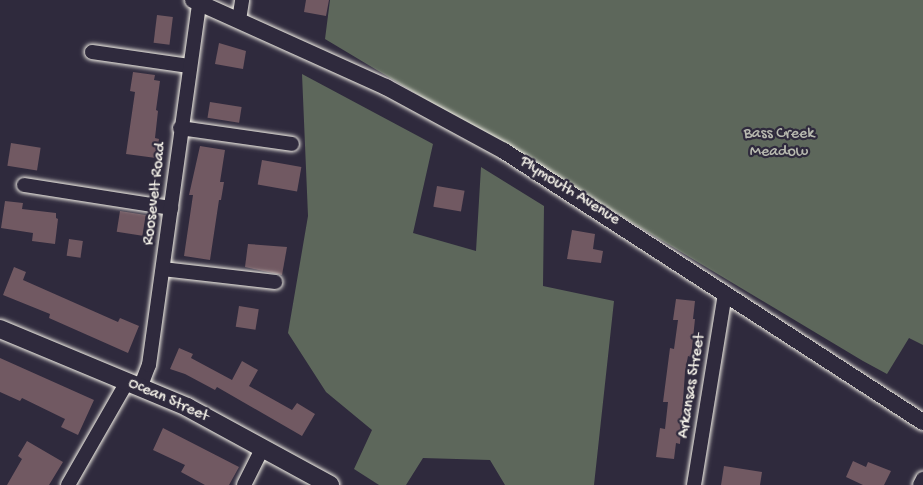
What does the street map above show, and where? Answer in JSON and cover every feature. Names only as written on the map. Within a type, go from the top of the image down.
[{"type":"main road","name":"Ocean Street","points":[[0,329],[187,407],[330,485]]},
{"type":"street","points":[[239,20],[242,0]]},
{"type":"street","name":"Plymouth Avenue","points":[[196,1],[387,87],[504,151],[923,422]]},
{"type":"street","name":"Roosevelt Road","points":[[68,485],[149,365],[196,1]]},
{"type":"street","points":[[92,52],[189,66]]},
{"type":"street","points":[[180,128],[292,144]]},
{"type":"street","points":[[24,186],[171,208]]},
{"type":"street","points":[[163,268],[275,282]]},
{"type":"street","name":"Arkansas Street","points":[[694,485],[724,293]]},
{"type":"street","points":[[244,485],[263,447]]},
{"type":"street","points":[[920,485],[923,479]]},
{"type":"green space","name":"Bass Creek Meadow","points":[[330,0],[923,0],[923,345],[909,338],[887,374],[863,361],[325,39]]},
{"type":"green space","points":[[302,74],[433,144],[413,233],[476,251],[481,167],[544,206],[543,286],[614,301],[594,485],[505,485],[490,460],[423,458],[406,485],[379,485],[354,469],[372,430],[326,392],[288,333],[308,216]]},
{"type":"building","points":[[306,0],[329,0],[326,16],[304,12]]},
{"type":"building","points":[[157,15],[173,17],[169,45],[154,43]]},
{"type":"building","points":[[219,43],[246,51],[243,69],[215,64]]},
{"type":"building","points":[[133,72],[155,75],[154,80],[160,81],[156,110],[158,111],[155,138],[159,139],[156,158],[126,154],[135,92],[130,91]]},
{"type":"building","points":[[210,102],[242,107],[239,123],[207,118]]},
{"type":"building","points":[[11,143],[41,148],[37,170],[7,166]]},
{"type":"building","points":[[200,146],[225,150],[220,182],[224,182],[210,260],[184,256],[193,195],[189,195]]},
{"type":"building","points":[[262,160],[301,167],[297,192],[258,185]]},
{"type":"building","points":[[437,186],[465,191],[461,212],[433,207]]},
{"type":"building","points":[[5,201],[23,203],[22,209],[56,213],[58,219],[55,244],[32,241],[33,233],[1,228]]},
{"type":"building","points":[[120,211],[146,215],[142,236],[117,232]]},
{"type":"building","points":[[572,230],[595,234],[593,249],[603,251],[601,263],[567,259]]},
{"type":"building","points":[[69,239],[83,241],[80,258],[67,256]]},
{"type":"building","points":[[248,244],[287,247],[282,275],[245,267]]},
{"type":"building","points":[[14,267],[26,272],[23,280],[118,322],[120,318],[139,326],[128,353],[49,318],[50,314],[3,295]]},
{"type":"building","points":[[676,299],[695,301],[693,319],[695,319],[691,357],[688,356],[685,372],[680,444],[676,443],[674,459],[656,457],[660,428],[665,429],[668,402],[663,402],[670,348],[674,349],[678,320],[673,320]]},
{"type":"building","points":[[239,306],[259,309],[255,330],[236,327]]},
{"type":"building","points":[[179,348],[193,354],[191,358],[232,380],[242,361],[258,370],[249,386],[292,410],[297,403],[315,414],[302,436],[217,387],[215,390],[185,374],[170,369]]},
{"type":"building","points":[[0,358],[94,400],[78,435],[61,427],[65,419],[22,398],[20,401],[0,392]]},
{"type":"building","points":[[163,428],[239,467],[229,485],[205,485],[181,472],[185,465],[153,450]]},
{"type":"building","points":[[27,441],[63,462],[49,485],[7,485],[22,459],[18,456]]},
{"type":"building","points":[[853,461],[866,467],[868,462],[891,471],[884,485],[863,485],[846,477]]},
{"type":"building","points":[[724,466],[762,472],[760,485],[721,485]]}]
